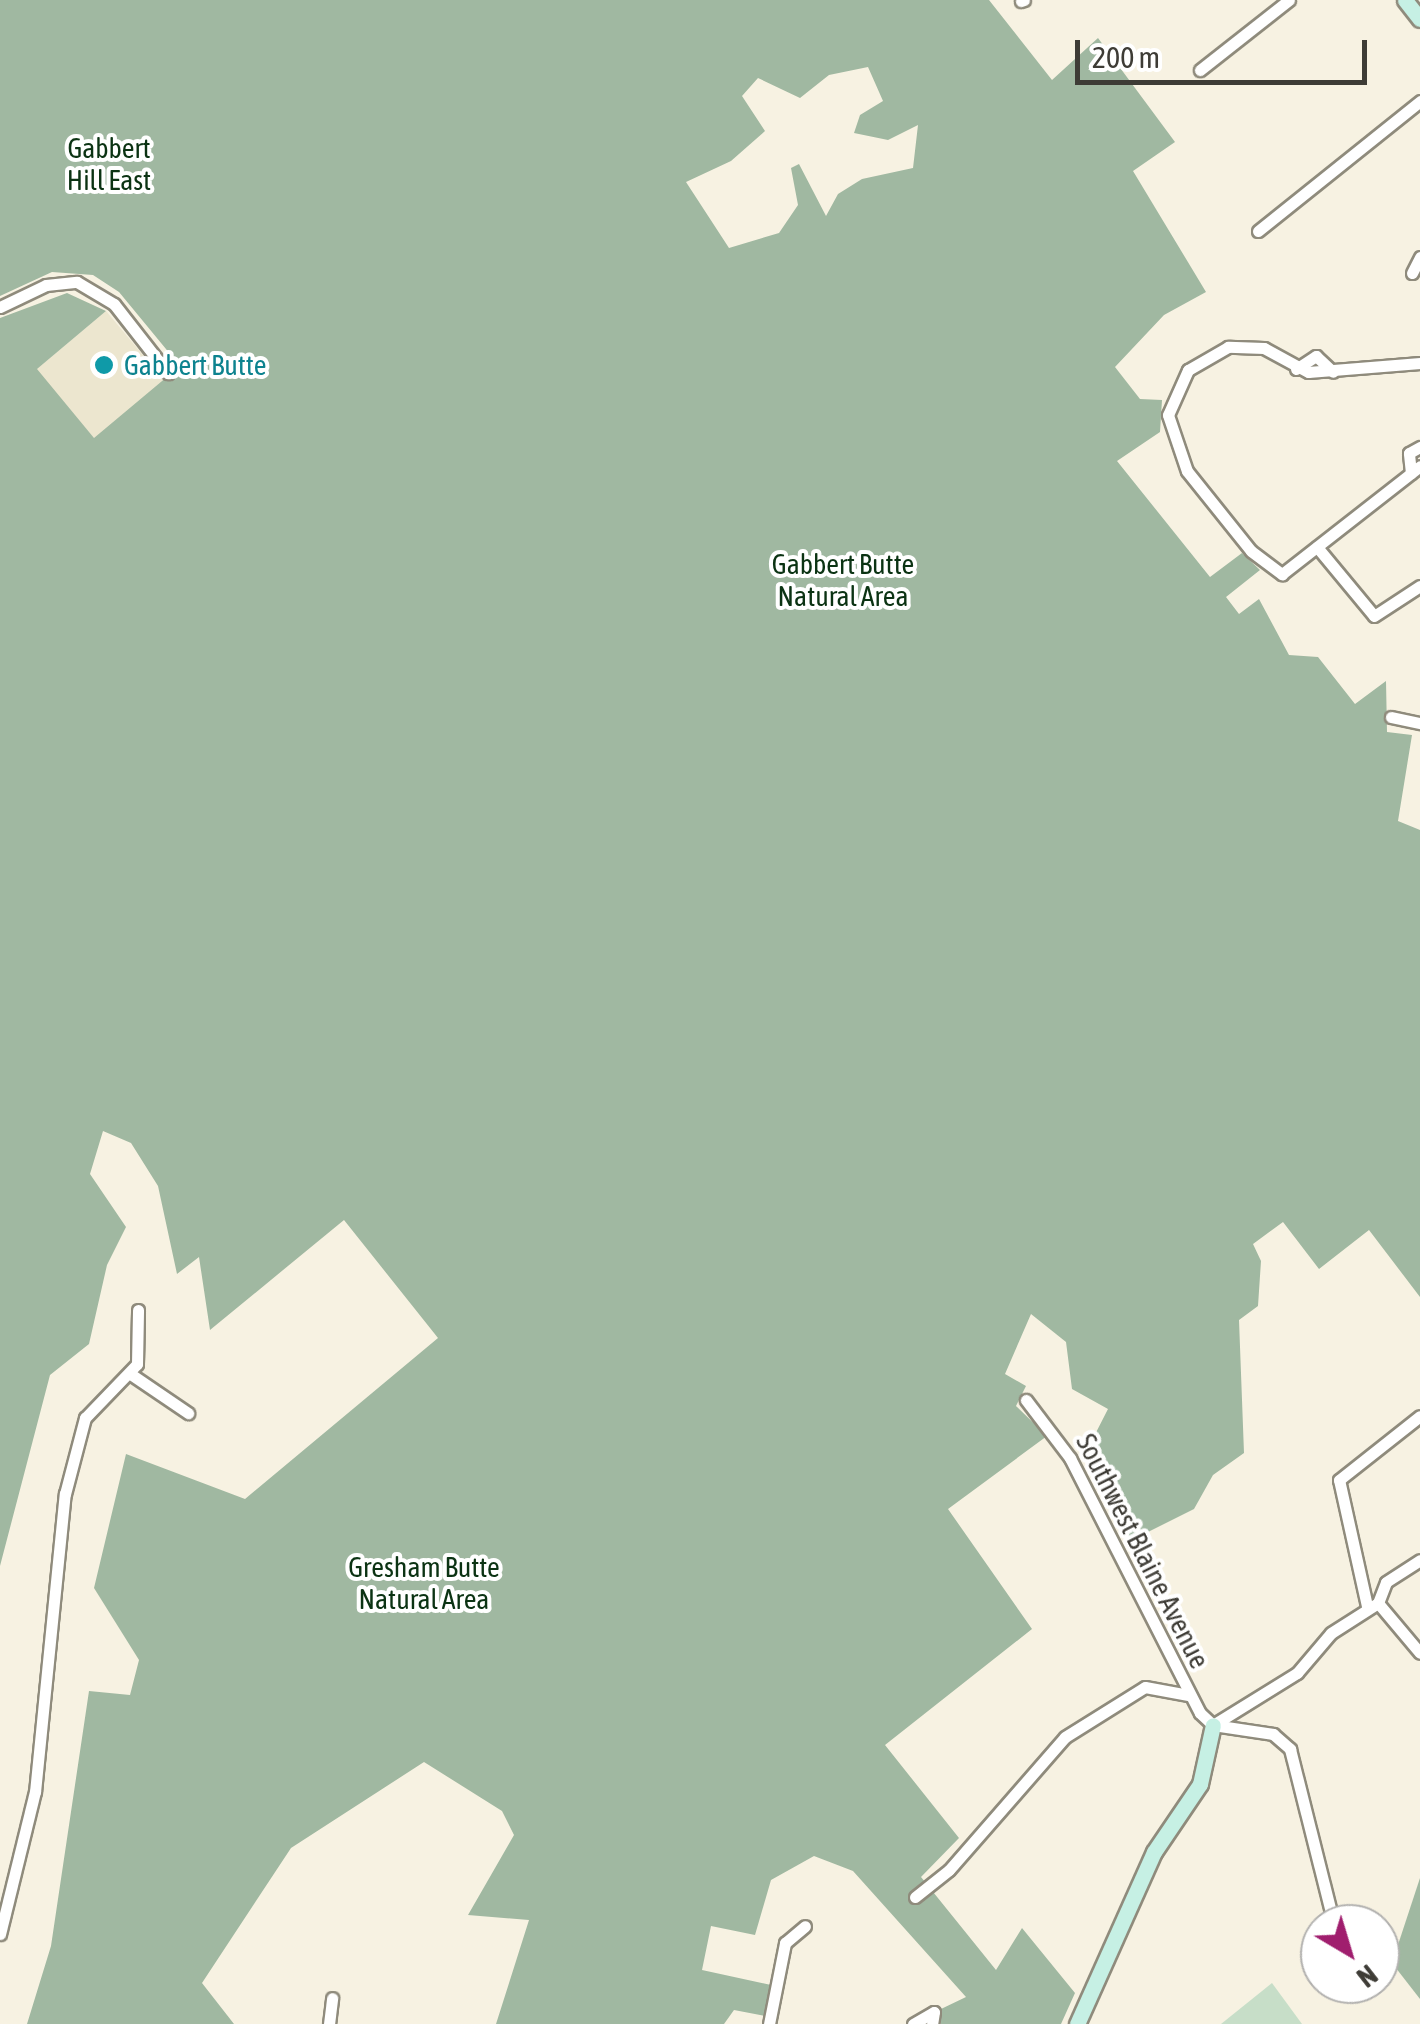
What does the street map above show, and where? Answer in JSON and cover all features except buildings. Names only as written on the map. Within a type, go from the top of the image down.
[{"type":"street","points":[[1200,70],[1289,0]]},
{"type":"street","points":[[1405,0],[1420,20]]},
{"type":"street","points":[[1258,231],[1420,101]]},
{"type":"street","points":[[1412,273],[1420,257]]},
{"type":"street","points":[[0,307],[67,279],[91,287],[168,374]]},
{"type":"street","points":[[1420,363],[1333,372],[1296,369],[1254,345],[1216,351],[1181,378],[1168,415],[1187,470],[1251,550],[1282,574],[1416,470],[1409,452],[1420,447]]},
{"type":"street","points":[[1317,546],[1380,617],[1420,586]]},
{"type":"street","points":[[1391,717],[1420,723]]},
{"type":"street","points":[[0,1934],[35,1792],[55,1542],[77,1439],[94,1407],[132,1376],[138,1310]]},
{"type":"street","points":[[132,1376],[188,1414]]},
{"type":"street","name":"Southwest Blaine Avenue","points":[[1026,1400],[1090,1494],[1188,1695],[1213,1724]]},
{"type":"street","points":[[1420,1416],[1339,1480],[1372,1604],[1420,1652]]},
{"type":"street","points":[[1077,2024],[1154,1852],[1200,1784],[1213,1724],[1297,1673],[1372,1604],[1386,1582],[1420,1560]]},
{"type":"street","points":[[915,1897],[949,1870],[1065,1737],[1144,1687],[1188,1695]]},
{"type":"street","points":[[1213,1724],[1274,1734],[1290,1749],[1329,1904]]},
{"type":"street","points":[[769,2024],[785,1943],[805,1926]]},
{"type":"street","points":[[329,2024],[332,1998]]},
{"type":"street","points":[[913,2024],[934,2012],[932,2024]]},
{"type":"shaded area","points":[[106,311],[164,381],[95,439],[36,369]]},
{"type":"green space","points":[[0,0],[989,0],[1052,80],[1098,38],[1175,142],[1133,171],[1206,292],[1164,315],[1115,367],[1140,399],[1162,400],[1160,432],[1117,461],[1210,577],[1242,553],[1260,570],[1226,597],[1239,614],[1259,599],[1289,655],[1318,657],[1355,704],[1386,681],[1387,732],[1412,735],[1398,821],[1420,830],[1420,1297],[1369,1230],[1319,1269],[1283,1222],[1253,1244],[1261,1261],[1258,1306],[1239,1320],[1244,1453],[1213,1475],[1194,1509],[1128,1542],[1084,1456],[1108,1409],[1072,1389],[1066,1342],[1031,1314],[1005,1374],[1026,1386],[1016,1406],[1047,1436],[948,1509],[1032,1629],[885,1745],[959,1838],[921,1877],[996,1970],[1022,1928],[1075,1993],[1061,2024],[941,2024],[941,2009],[966,1997],[853,1871],[814,1856],[771,1880],[755,1935],[711,1926],[702,1970],[771,1985],[765,2016],[734,2010],[724,2024],[496,2024],[529,1920],[468,1915],[514,1835],[502,1811],[424,1762],[291,1848],[202,1983],[234,2024],[27,2024],[51,1946],[89,1691],[130,1695],[139,1660],[94,1588],[126,1454],[245,1499],[438,1338],[344,1220],[210,1330],[199,1257],[177,1274],[158,1186],[131,1143],[103,1131],[90,1174],[126,1227],[107,1265],[89,1344],[50,1375],[0,1566],[0,318],[67,293],[106,311],[37,369],[94,438],[180,366],[119,292],[93,275],[52,272],[0,296]],"holes":[[[868,67],[883,101],[860,115],[854,133],[888,140],[918,125],[913,168],[862,179],[838,194],[826,216],[799,164],[791,168],[798,205],[779,233],[729,248],[686,182],[731,161],[765,131],[742,96],[758,78],[800,98],[829,75]]]},
{"type":"green space","points":[[1420,1878],[1420,1999],[1400,1973],[1400,1939]]},
{"type":"green space","points":[[1272,1983],[1302,2024],[1221,2024]]},
{"type":"place","name":"Gabbert Butte","points":[[104,365]]},
{"type":"park label","name":"Gabbert Hill East","points":[[109,164]]},
{"type":"park label","name":"Gabbert Butte Natural Area","points":[[843,580]]},
{"type":"park label","name":"Gresham Butte Natural Area","points":[[424,1583]]}]
